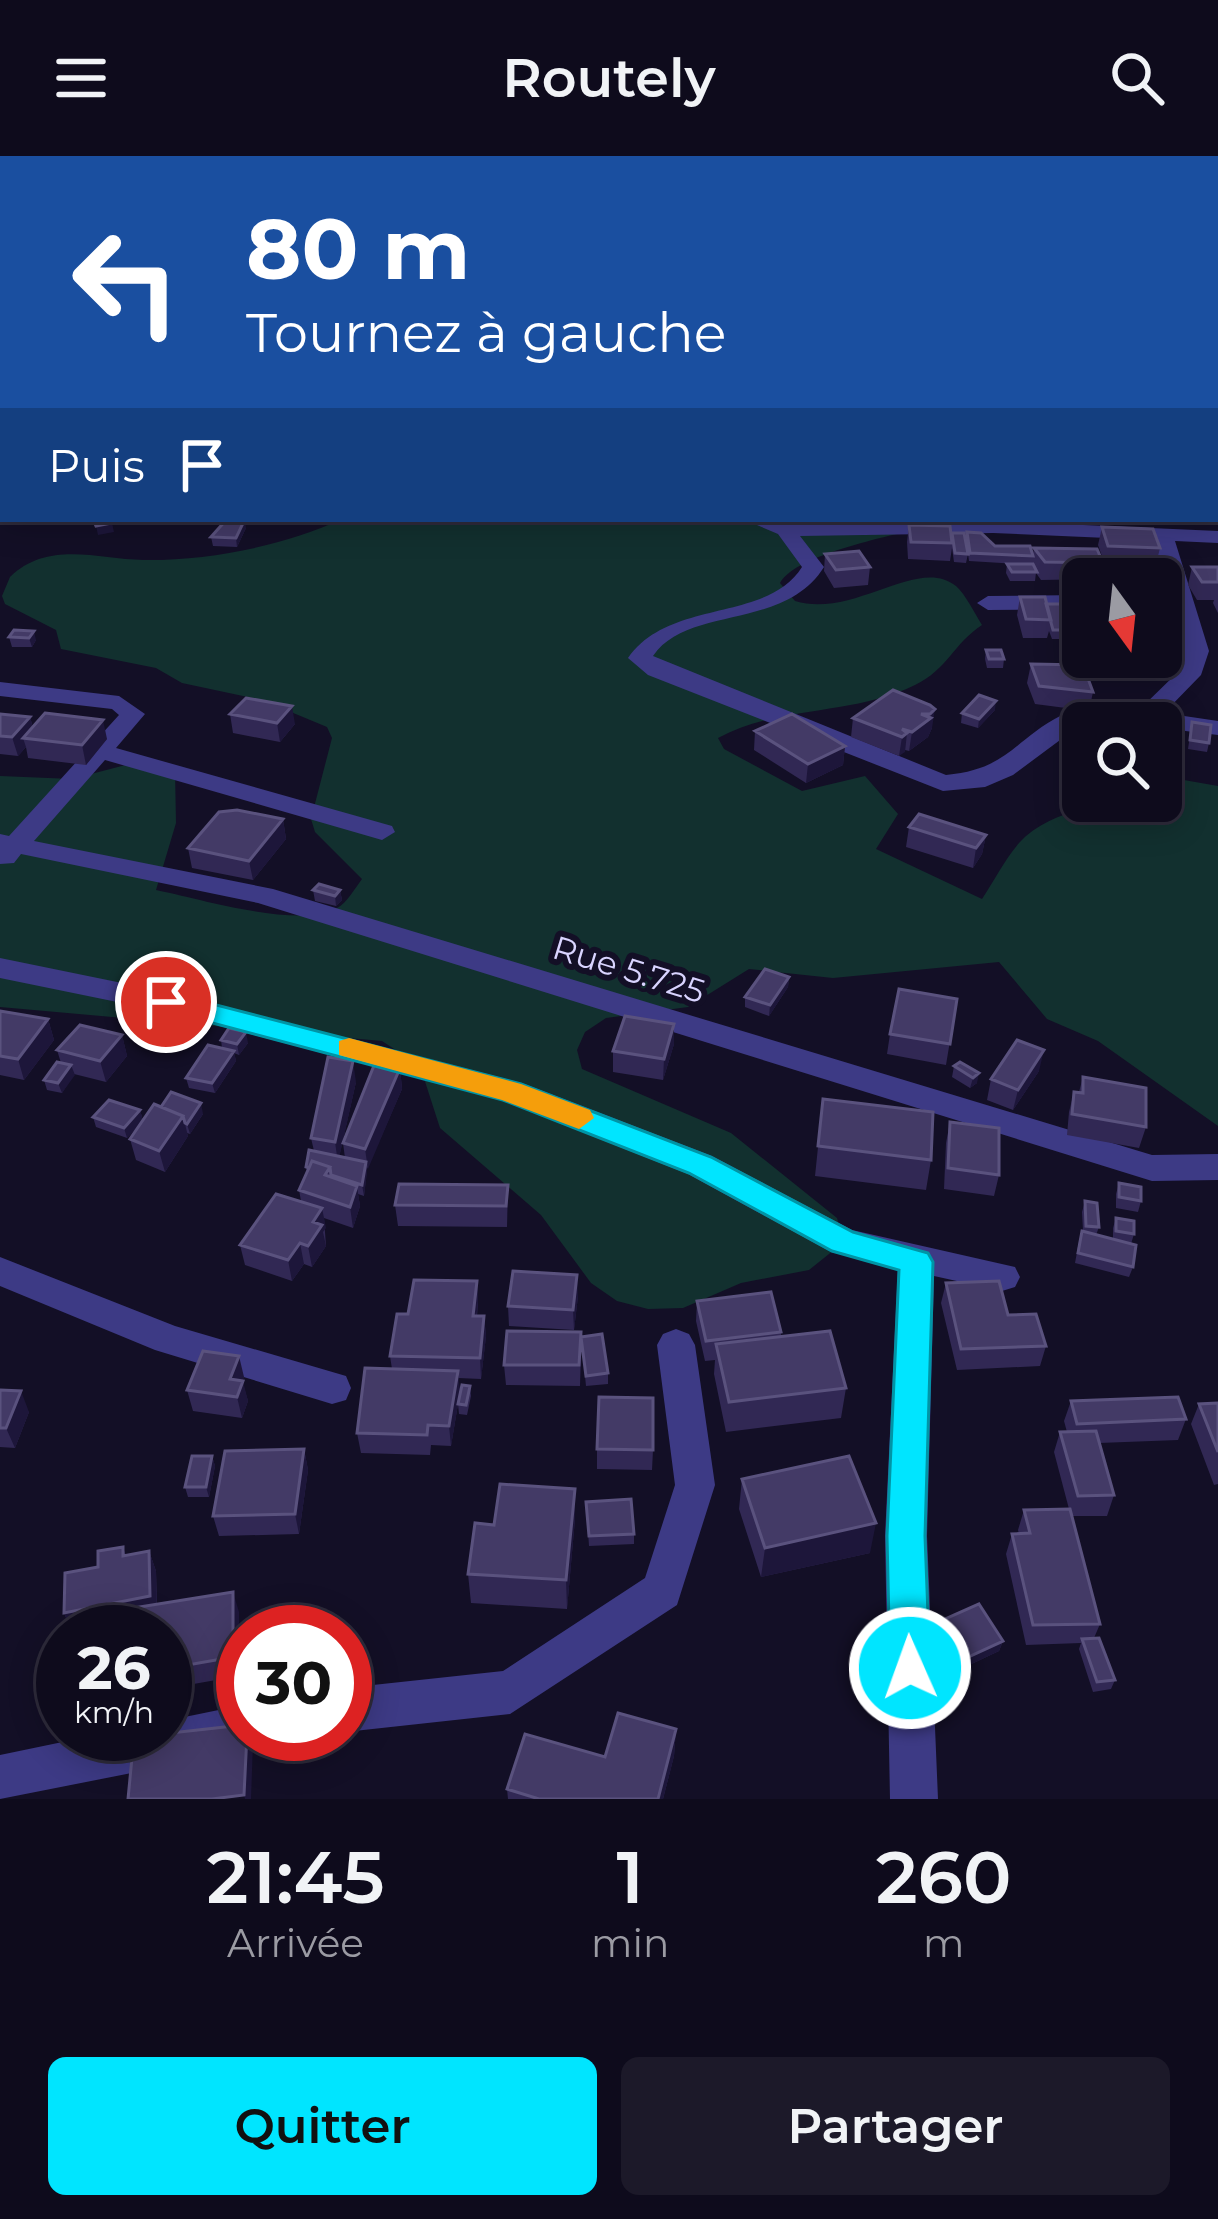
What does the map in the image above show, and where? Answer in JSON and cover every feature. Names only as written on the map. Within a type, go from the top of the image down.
[{"type":"street","points":[[762,522],[785,530],[992,523],[1122,526],[1218,537]]},
{"type":"street","points":[[785,530],[813,567],[800,587],[680,630],[647,645],[640,658],[700,688],[943,783],[985,779],[1062,726]]},
{"type":"street","points":[[1162,534],[1166,558]]},
{"type":"street","points":[[988,603],[1062,602]]},
{"type":"street","points":[[1161,702],[1193,670],[1197,651],[1182,621]]},
{"type":"street","points":[[0,688],[131,708],[130,720],[5,850]]},
{"type":"street","points":[[1182,723],[1218,728]]},
{"type":"street","points":[[101,751],[382,832]]},
{"type":"street","name":"Rue 5.725","points":[[5,850],[263,895],[1152,1168],[1218,1167]]},
{"type":"street","points":[[0,968],[166,1002],[511,1091],[700,1165],[844,1242],[916,1262],[1003,1277]]},
{"type":"street","points":[[914,1799],[906,1536],[916,1262]]},
{"type":"street","points":[[0,1271],[168,1339],[332,1388]]},
{"type":"street","points":[[372,1707],[510,1691],[662,1591],[695,1486],[676,1345]]},
{"type":"street","points":[[0,1778],[216,1734]]},
{"type":"green space","points":[[334,522],[932,522],[826,554],[790,572],[780,583],[795,601],[817,604],[923,578],[941,578],[960,590],[982,625],[935,672],[915,685],[866,702],[766,720],[718,738],[724,749],[802,791],[865,776],[898,814],[876,849],[982,899],[1019,843],[1049,821],[1062,816],[1062,822],[1182,822],[1182,780],[1218,786],[1218,1126],[1098,1041],[1047,1019],[999,962],[833,978],[749,969],[688,1007],[606,1018],[585,1032],[577,1050],[582,1069],[731,1133],[837,1218],[844,1242],[809,1270],[741,1283],[683,1308],[648,1309],[617,1301],[591,1283],[541,1215],[440,1128],[420,1066],[382,1041],[0,1007],[0,776],[72,779],[137,762],[175,771],[176,823],[156,890],[299,916],[337,908],[362,879],[315,832],[311,819],[332,738],[327,727],[262,700],[182,683],[156,668],[61,649],[56,630],[5,604],[2,596],[10,577],[25,566],[57,555],[168,560],[271,544]]},
{"type":"building","points":[[224,522],[244,522],[236,538],[211,537]]},
{"type":"building","points":[[909,525],[950,526],[952,543],[911,542]]},
{"type":"building","points":[[1102,527],[1153,529],[1160,548],[1108,546]]},
{"type":"building","points":[[967,532],[981,533],[995,546],[1030,546],[1033,556],[970,553]]},
{"type":"building","points":[[952,533],[964,533],[968,554],[955,553]]},
{"type":"building","points":[[1034,548],[1097,549],[1101,558],[1062,558],[1062,562],[1045,562]]},
{"type":"building","points":[[859,551],[870,567],[836,570],[825,554]]},
{"type":"building","points":[[1007,564],[1033,564],[1037,572],[1012,572]]},
{"type":"building","points":[[1192,567],[1218,567],[1218,582],[1202,582]]},
{"type":"building","points":[[1020,597],[1045,597],[1051,620],[1026,619]]},
{"type":"building","points":[[1046,604],[1062,604],[1062,630],[1053,630]]},
{"type":"building","points":[[14,630],[34,631],[29,638],[9,637]]},
{"type":"building","points":[[986,650],[1001,650],[1004,659],[989,659]]},
{"type":"building","points":[[1031,664],[1062,665],[1062,678],[1088,678],[1093,692],[1039,686]]},
{"type":"building","points":[[893,690],[930,705],[935,709],[921,714],[931,718],[912,732],[902,729],[907,733],[902,737],[853,718]]},
{"type":"building","points":[[979,695],[996,701],[979,719],[962,713]]},
{"type":"building","points":[[246,698],[292,706],[277,723],[230,714]]},
{"type":"building","points":[[45,713],[103,720],[82,745],[23,738]]},
{"type":"building","points":[[0,714],[30,717],[12,737],[0,736]]},
{"type":"building","points":[[792,714],[845,746],[808,764],[755,731]]},
{"type":"building","points":[[1192,722],[1211,725],[1209,743],[1190,740]]},
{"type":"building","points":[[237,810],[283,819],[249,861],[188,848],[219,812]]},
{"type":"building","points":[[919,814],[986,835],[976,848],[909,827]]},
{"type":"building","points":[[319,884],[340,890],[335,896],[313,890]]},
{"type":"building","points":[[765,969],[789,977],[770,1005],[745,997]]},
{"type":"building","points":[[899,989],[957,999],[950,1044],[890,1034]]},
{"type":"building","points":[[0,1011],[48,1019],[18,1059],[0,1056]]},
{"type":"building","points":[[625,1016],[674,1024],[664,1059],[613,1051]]},
{"type":"building","points":[[80,1025],[122,1035],[100,1061],[57,1050]]},
{"type":"building","points":[[229,1028],[246,1032],[237,1044],[221,1040]]},
{"type":"building","points":[[1017,1040],[1044,1050],[1018,1090],[991,1079]]},
{"type":"building","points":[[208,1045],[234,1051],[212,1083],[186,1078]]},
{"type":"building","points":[[328,1057],[353,1061],[335,1142],[311,1138]]},
{"type":"building","points":[[57,1062],[71,1065],[58,1083],[44,1080]]},
{"type":"building","points":[[960,1062],[979,1073],[973,1078],[954,1066]]},
{"type":"building","points":[[375,1063],[400,1068],[365,1149],[343,1143]]},
{"type":"building","points":[[1083,1077],[1146,1088],[1146,1127],[1072,1114],[1074,1092],[1083,1093]]},
{"type":"building","points":[[171,1092],[201,1103],[187,1124],[183,1116],[161,1107]]},
{"type":"building","points":[[823,1099],[933,1112],[931,1160],[818,1146]]},
{"type":"building","points":[[109,1100],[140,1110],[124,1128],[93,1117]]},
{"type":"building","points":[[154,1104],[183,1116],[159,1151],[130,1139]]},
{"type":"building","points":[[950,1122],[999,1128],[999,1175],[948,1168]]},
{"type":"building","points":[[309,1150],[366,1162],[362,1185],[331,1175],[330,1167],[312,1161],[306,1167]]},
{"type":"building","points":[[312,1161],[330,1167],[325,1175],[357,1186],[350,1207],[299,1190]]},
{"type":"building","points":[[1119,1183],[1141,1187],[1141,1201],[1119,1197]]},
{"type":"building","points":[[399,1184],[508,1185],[506,1206],[395,1205]]},
{"type":"building","points":[[276,1194],[322,1208],[313,1222],[322,1225],[308,1246],[300,1243],[288,1260],[240,1245]]},
{"type":"building","points":[[1085,1201],[1097,1203],[1099,1227],[1086,1226]]},
{"type":"building","points":[[1116,1218],[1134,1221],[1134,1234],[1116,1231]]},
{"type":"building","points":[[1082,1231],[1136,1245],[1133,1267],[1078,1253]]},
{"type":"building","points":[[513,1271],[577,1275],[573,1310],[508,1306]]},
{"type":"building","points":[[414,1280],[477,1281],[473,1316],[484,1316],[480,1358],[390,1356],[397,1314],[408,1314]]},
{"type":"building","points":[[999,1281],[1008,1315],[1036,1314],[1046,1346],[961,1349],[946,1283]]},
{"type":"building","points":[[771,1292],[781,1332],[706,1341],[697,1301]]},
{"type":"building","points":[[507,1331],[581,1332],[579,1365],[504,1365]]},
{"type":"building","points":[[830,1331],[846,1388],[729,1402],[716,1344]]},
{"type":"building","points":[[602,1334],[608,1373],[586,1376],[581,1337]]},
{"type":"building","points":[[203,1351],[239,1356],[230,1379],[243,1381],[237,1397],[187,1390]]},
{"type":"building","points":[[365,1368],[458,1371],[449,1426],[428,1425],[427,1435],[357,1433]]},
{"type":"building","points":[[462,1385],[470,1386],[466,1405],[458,1404]]},
{"type":"building","points":[[0,1390],[21,1391],[6,1428],[0,1428]]},
{"type":"building","points":[[599,1397],[653,1398],[653,1450],[597,1449]]},
{"type":"building","points":[[1178,1397],[1186,1419],[1077,1424],[1071,1401]]},
{"type":"building","points":[[1218,1403],[1218,1452],[1199,1404]]},
{"type":"building","points":[[1096,1431],[1114,1495],[1078,1496],[1060,1432]]},
{"type":"building","points":[[304,1449],[295,1514],[213,1516],[225,1451]]},
{"type":"building","points":[[192,1456],[212,1456],[206,1487],[185,1487]]},
{"type":"building","points":[[849,1456],[876,1523],[765,1548],[742,1479]]},
{"type":"building","points":[[500,1484],[575,1489],[566,1580],[468,1574],[475,1523],[494,1525]]},
{"type":"building","points":[[631,1499],[634,1534],[589,1536],[586,1502]]},
{"type":"building","points":[[1070,1509],[1100,1624],[1033,1625],[1012,1534],[1030,1533],[1024,1510]]},
{"type":"building","points":[[123,1547],[123,1556],[149,1551],[150,1596],[104,1605],[64,1605],[65,1573],[98,1567],[98,1551]]},
{"type":"building","points":[[233,1592],[233,1605],[216,1605],[216,1660],[192,1664],[192,1605],[152,1605]]},
{"type":"building","points":[[979,1604],[1003,1641],[966,1658],[943,1620]]},
{"type":"building","points":[[1099,1638],[1115,1680],[1097,1682],[1082,1639]]},
{"type":"building","points":[[618,1713],[676,1729],[658,1799],[539,1799],[507,1789],[525,1734],[605,1757]]},
{"type":"building","points":[[216,1728],[216,1761],[246,1761],[244,1795],[128,1799],[132,1761],[192,1761],[192,1731]]},
{"type":"slow traffic","points":[[349,1048],[511,1091],[579,1118]]},
{"type":"route","points":[[166,1002],[511,1091],[700,1165],[844,1242],[916,1262],[906,1536],[910,1668]]}]
